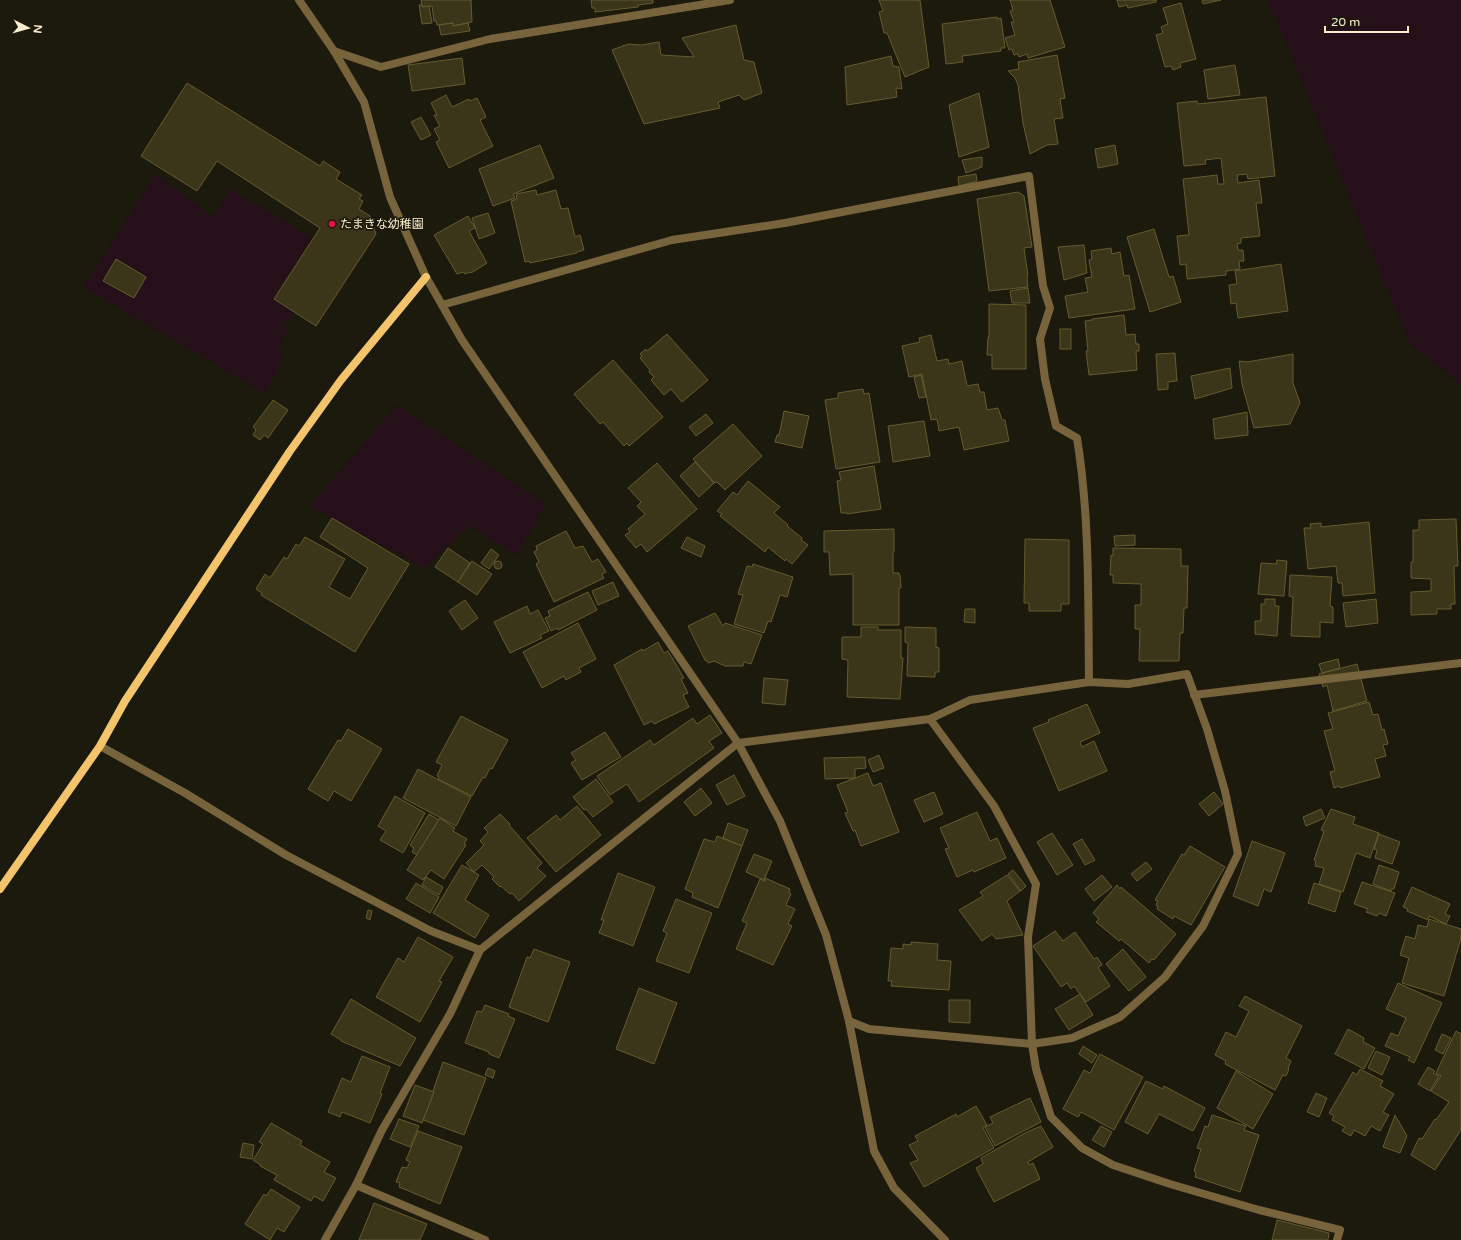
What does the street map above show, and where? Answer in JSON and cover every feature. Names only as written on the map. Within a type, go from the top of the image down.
[{"type":"street","points":[[299,0],[334,51],[364,102],[390,197],[426,277],[462,340],[738,743],[780,821],[826,935],[849,1022],[874,1151],[894,1188],[945,1240]]},
{"type":"street","points":[[334,51],[381,67],[490,39],[730,0]]},
{"type":"street","points":[[442,305],[672,240],[785,223],[1029,176],[1043,286],[1050,308],[1040,340],[1045,379],[1056,426],[1077,438],[1083,473],[1086,530],[1089,682]]},
{"type":"street","points":[[0,889],[100,746],[125,701],[290,451],[341,380],[426,277]]},
{"type":"street","points":[[1194,694],[1461,663]]},
{"type":"street","points":[[325,1240],[356,1185],[382,1130],[450,1014],[480,950],[738,743],[930,719],[970,700],[1089,682],[1128,684],[1187,674],[1207,729],[1225,791],[1238,854],[1203,926],[1165,977],[1120,1017],[1072,1038],[1032,1044],[869,1029],[849,1022]]},
{"type":"street","points":[[930,719],[994,806],[1036,884],[1028,937],[1032,1044],[1036,1069],[1051,1117],[1082,1148],[1113,1165],[1170,1184],[1260,1210],[1340,1230],[1337,1240]]},
{"type":"street","points":[[100,746],[185,793],[286,855],[431,931],[480,950]]},
{"type":"street","points":[[356,1185],[485,1240]]},
{"type":"shaded area","points":[[1268,0],[1461,0],[1461,384],[1410,345]]},
{"type":"shaded area","points":[[156,174],[213,216],[230,189],[330,248],[284,328],[289,332],[279,347],[283,357],[265,393],[83,287]]},
{"type":"shaded area","points":[[397,405],[546,504],[517,555],[469,526],[424,568],[309,506]]},
{"type":"building","points":[[421,0],[471,0],[472,22],[453,26],[453,23],[437,25],[436,21],[434,21],[432,6],[422,7]]},
{"type":"building","points":[[591,0],[653,0],[653,3],[638,5],[638,7],[595,12],[595,8],[592,8]]},
{"type":"building","points":[[879,0],[920,0],[929,67],[905,77],[887,33],[884,33],[879,12],[883,11]]},
{"type":"building","points":[[1010,0],[1050,0],[1065,47],[1028,58],[1027,54],[1019,57],[1018,54],[1014,55],[1012,49],[1009,50],[1005,38],[1015,35],[1011,22],[1014,22],[1010,11],[1013,10]]},
{"type":"building","points":[[1117,0],[1156,0],[1156,2],[1128,8],[1127,5],[1119,7]]},
{"type":"building","points":[[1202,0],[1221,0],[1203,4]]},
{"type":"building","points":[[1181,3],[1196,59],[1180,63],[1181,67],[1173,70],[1171,66],[1165,67],[1156,35],[1163,33],[1161,27],[1168,24],[1163,8]]},
{"type":"building","points":[[419,5],[422,5],[422,7],[429,6],[432,23],[422,24]]},
{"type":"building","points":[[997,17],[997,19],[1001,18],[1005,48],[1001,48],[1001,51],[962,56],[963,62],[946,64],[942,24]]},
{"type":"building","points":[[453,23],[453,26],[468,23],[470,31],[441,35],[439,25]]},
{"type":"building","points":[[736,25],[744,60],[754,62],[762,93],[744,100],[739,95],[718,102],[720,108],[644,124],[612,50],[628,44],[641,45],[659,42],[661,55],[694,57],[682,38]]},
{"type":"building","points":[[1057,55],[1065,98],[1060,99],[1063,118],[1054,119],[1058,144],[1047,145],[1030,154],[1023,123],[1018,85],[1015,78],[1008,71],[1019,69],[1018,62]]},
{"type":"building","points":[[891,56],[893,66],[899,67],[902,89],[896,88],[897,97],[847,105],[845,67]]},
{"type":"building","points":[[462,58],[465,84],[412,91],[408,65]]},
{"type":"building","points":[[1235,65],[1240,95],[1208,99],[1204,70]]},
{"type":"building","name":"たまきな幼稚園","points":[[187,83],[320,166],[323,161],[340,172],[336,179],[362,195],[359,199],[363,201],[359,209],[370,216],[376,234],[316,326],[274,299],[320,228],[217,161],[197,191],[141,156]]},
{"type":"building","points":[[979,93],[989,147],[959,157],[949,105]]},
{"type":"building","points":[[446,95],[452,107],[469,99],[470,101],[477,98],[486,117],[480,120],[493,146],[449,168],[436,142],[440,140],[434,129],[440,126],[434,115],[437,115],[431,103]]},
{"type":"building","points":[[1266,97],[1275,176],[1248,179],[1247,174],[1237,175],[1238,183],[1259,180],[1262,203],[1256,203],[1260,236],[1241,238],[1241,243],[1237,244],[1238,250],[1243,250],[1244,261],[1239,261],[1240,269],[1226,271],[1226,275],[1187,279],[1186,264],[1180,265],[1177,236],[1189,235],[1183,179],[1217,175],[1218,184],[1224,184],[1221,158],[1205,160],[1206,164],[1184,166],[1177,103],[1197,101],[1198,104]]},
{"type":"building","points":[[421,117],[431,135],[421,140],[411,122]]},
{"type":"building","points":[[540,145],[554,178],[513,194],[515,198],[493,206],[479,169]]},
{"type":"building","points":[[1115,145],[1118,164],[1098,168],[1095,149]]},
{"type":"building","points":[[982,157],[982,167],[966,173],[962,160]]},
{"type":"building","points":[[976,174],[977,181],[959,186],[958,177]]},
{"type":"building","points":[[536,190],[537,195],[556,190],[561,209],[568,208],[575,237],[580,235],[584,250],[577,253],[530,263],[529,261],[525,262],[511,201],[517,199],[516,194]]},
{"type":"building","points":[[1018,192],[1024,196],[1032,247],[1024,248],[1028,287],[989,291],[977,199]]},
{"type":"building","points":[[488,213],[495,233],[479,239],[472,218]]},
{"type":"building","points":[[468,216],[475,228],[469,231],[487,263],[471,273],[465,274],[464,272],[457,274],[434,235]]},
{"type":"building","points":[[1154,229],[1169,277],[1173,276],[1181,302],[1150,312],[1127,237]]},
{"type":"building","points":[[1084,245],[1087,273],[1064,280],[1058,247]]},
{"type":"building","points":[[1111,248],[1112,254],[1120,252],[1124,276],[1129,275],[1135,309],[1069,318],[1065,296],[1088,292],[1085,278],[1092,277],[1089,260],[1092,259],[1091,251]]},
{"type":"building","points":[[116,259],[146,277],[134,298],[103,281]]},
{"type":"building","points":[[1281,264],[1288,311],[1238,318],[1236,303],[1231,304],[1229,285],[1237,284],[1235,271]]},
{"type":"building","points":[[1028,288],[1030,303],[1012,303],[1010,291]]},
{"type":"building","points":[[989,304],[1026,305],[1026,369],[992,369],[992,355],[987,355],[989,337]]},
{"type":"building","points":[[1124,315],[1126,335],[1135,334],[1136,344],[1139,344],[1139,351],[1136,351],[1137,370],[1089,375],[1086,351],[1088,351],[1085,321]]},
{"type":"building","points":[[1060,329],[1071,329],[1071,349],[1060,349]]},
{"type":"building","points":[[667,334],[708,380],[682,402],[671,389],[664,395],[651,380],[654,377],[640,358],[642,356],[640,354],[646,349],[647,351]]},
{"type":"building","points":[[931,335],[937,361],[948,359],[949,364],[962,361],[967,386],[978,384],[980,392],[984,392],[987,410],[998,408],[1002,420],[1005,420],[1009,441],[964,450],[959,427],[939,431],[937,419],[931,420],[922,374],[909,377],[902,346],[920,342],[919,338]]},
{"type":"building","points":[[1175,353],[1177,381],[1168,382],[1168,389],[1158,390],[1156,354]]},
{"type":"building","points":[[1293,354],[1293,383],[1300,403],[1290,424],[1254,428],[1242,384],[1239,361],[1247,362]]},
{"type":"building","points":[[613,360],[663,417],[629,446],[627,443],[624,446],[603,422],[600,424],[574,394]]},
{"type":"building","points":[[1230,368],[1232,388],[1195,399],[1191,376]]},
{"type":"building","points":[[921,375],[926,397],[919,398],[914,377]]},
{"type":"building","points":[[863,389],[864,394],[869,393],[880,462],[836,469],[825,400],[838,398],[838,393]]},
{"type":"building","points":[[273,400],[288,410],[268,438],[264,435],[260,440],[253,435],[256,430],[253,427]]},
{"type":"building","points":[[784,411],[809,416],[802,448],[775,442],[777,435],[779,435]]},
{"type":"building","points":[[1247,412],[1248,435],[1215,439],[1213,419]]},
{"type":"building","points":[[706,414],[713,423],[696,436],[689,427]]},
{"type":"building","points":[[924,421],[930,456],[893,462],[888,426]]},
{"type":"building","points":[[733,424],[762,456],[725,490],[717,482],[715,483],[693,459]]},
{"type":"building","points":[[695,462],[714,483],[699,497],[680,476]]},
{"type":"building","points":[[657,463],[697,509],[647,552],[641,544],[636,548],[625,535],[630,532],[628,529],[645,514],[637,506],[641,502],[628,488]]},
{"type":"building","points":[[874,466],[881,509],[847,514],[841,513],[837,481],[841,480],[839,472]]},
{"type":"building","points":[[748,481],[780,507],[774,513],[808,545],[792,564],[786,559],[785,561],[768,547],[765,552],[720,516],[722,514],[717,511],[733,492],[737,495]]},
{"type":"building","points":[[332,518],[409,564],[355,652],[261,595],[262,593],[256,589],[265,574],[270,578],[284,557],[287,559],[296,544],[299,546],[305,537],[345,559],[329,587],[350,599],[368,568],[320,537]]},
{"type":"building","points":[[1456,519],[1458,566],[1454,566],[1455,604],[1451,604],[1451,609],[1437,609],[1437,614],[1411,615],[1411,592],[1431,591],[1431,579],[1411,578],[1411,562],[1413,562],[1413,530],[1419,530],[1419,520]]},
{"type":"building","points":[[1369,522],[1375,593],[1343,596],[1342,583],[1338,583],[1336,566],[1308,569],[1304,528],[1311,528],[1310,524],[1321,523],[1321,527]]},
{"type":"building","points":[[894,529],[893,573],[899,573],[901,588],[899,588],[899,625],[853,625],[853,574],[830,575],[829,552],[824,552],[824,531]]},
{"type":"building","points":[[566,531],[575,548],[583,546],[592,562],[598,559],[606,572],[602,574],[604,578],[554,602],[536,564],[539,562],[534,552],[537,550],[536,546]]},
{"type":"building","points":[[1135,535],[1135,545],[1115,546],[1114,536]]},
{"type":"building","points":[[687,537],[705,546],[701,557],[681,548]]},
{"type":"building","points":[[1025,539],[1069,540],[1069,604],[1061,604],[1061,611],[1029,611],[1029,603],[1024,603]]},
{"type":"building","points":[[448,548],[470,563],[458,582],[435,567]]},
{"type":"building","points":[[1113,548],[1181,549],[1181,566],[1188,566],[1187,608],[1184,608],[1183,633],[1180,633],[1179,661],[1139,661],[1140,629],[1135,629],[1135,605],[1141,605],[1141,584],[1113,583],[1113,575],[1110,575],[1111,555],[1113,556]]},
{"type":"building","points":[[491,549],[499,555],[489,569],[481,563]]},
{"type":"building","points":[[1277,560],[1287,561],[1284,596],[1258,594],[1261,563],[1276,564]]},
{"type":"building","points":[[472,561],[492,574],[477,595],[458,582]]},
{"type":"building","points":[[496,561],[500,561],[502,565],[500,569],[496,569],[494,567],[494,563]]},
{"type":"building","points":[[753,564],[793,577],[787,597],[780,595],[771,622],[768,621],[764,633],[734,624],[743,595],[738,594],[747,566],[752,567]]},
{"type":"building","points":[[1290,575],[1332,577],[1330,606],[1333,607],[1333,623],[1320,622],[1320,637],[1291,636],[1293,597],[1289,596]]},
{"type":"building","points":[[613,582],[619,596],[598,605],[592,591]]},
{"type":"building","points":[[588,592],[597,610],[558,630],[557,628],[551,631],[545,618],[550,616],[548,611]]},
{"type":"building","points":[[1265,599],[1275,599],[1275,606],[1279,606],[1277,636],[1255,634],[1255,621],[1261,621],[1261,604],[1265,604]]},
{"type":"building","points":[[1376,599],[1378,623],[1346,627],[1343,603]]},
{"type":"building","points":[[465,600],[478,618],[462,630],[449,611]]},
{"type":"building","points":[[527,606],[530,614],[538,610],[549,631],[540,635],[542,638],[510,653],[494,622]]},
{"type":"building","points":[[965,609],[975,609],[975,623],[964,622]]},
{"type":"building","points":[[715,613],[723,626],[725,623],[762,635],[751,664],[744,662],[743,666],[725,666],[714,661],[709,663],[705,660],[688,626]]},
{"type":"building","points":[[578,623],[596,659],[579,668],[581,672],[566,680],[564,676],[542,688],[523,652]]},
{"type":"building","points":[[861,627],[878,627],[878,630],[901,630],[901,658],[903,658],[900,699],[847,697],[848,660],[842,659],[842,637],[861,637]]},
{"type":"building","points":[[905,627],[936,628],[936,647],[939,648],[939,672],[935,672],[935,677],[907,676],[908,643],[905,642]]},
{"type":"building","points":[[658,642],[664,653],[668,651],[684,678],[681,679],[688,693],[683,695],[689,707],[654,724],[652,721],[644,725],[614,665],[642,649],[643,651]]},
{"type":"building","points":[[1338,659],[1340,668],[1322,673],[1319,664]]},
{"type":"building","points":[[1357,664],[1367,701],[1333,711],[1327,685],[1323,687],[1319,674]]},
{"type":"building","points":[[764,678],[788,680],[785,705],[762,703]]},
{"type":"building","points":[[1369,702],[1373,715],[1378,714],[1382,730],[1384,729],[1388,744],[1383,745],[1386,756],[1375,759],[1380,777],[1340,788],[1339,786],[1334,788],[1330,772],[1335,771],[1324,731],[1333,729],[1328,713]]},
{"type":"building","points":[[1087,704],[1100,733],[1080,742],[1082,747],[1094,741],[1107,771],[1059,791],[1033,728],[1049,722],[1048,720]]},
{"type":"building","points":[[710,715],[722,733],[709,741],[714,748],[639,802],[627,784],[610,795],[597,776],[650,740],[654,745],[693,718],[697,724]]},
{"type":"building","points":[[461,716],[508,740],[492,769],[490,768],[485,778],[483,777],[472,796],[438,779],[439,777],[437,776],[442,765],[436,762]]},
{"type":"building","points":[[348,729],[382,749],[351,801],[334,791],[328,801],[308,789],[338,740],[341,741]]},
{"type":"building","points":[[605,732],[621,757],[582,780],[571,763],[576,760],[571,753]]},
{"type":"building","points":[[879,755],[884,768],[873,772],[868,760]]},
{"type":"building","points":[[865,757],[866,768],[855,769],[855,778],[825,779],[824,758]]},
{"type":"building","points":[[418,769],[471,797],[456,826],[403,798]]},
{"type":"building","points":[[868,773],[873,786],[881,783],[899,832],[861,846],[855,830],[853,831],[845,813],[848,812],[837,785]]},
{"type":"building","points":[[734,775],[745,796],[727,805],[716,785]]},
{"type":"building","points":[[596,779],[613,802],[593,817],[586,809],[584,810],[573,797]]},
{"type":"building","points":[[701,788],[712,803],[695,816],[684,802]]},
{"type":"building","points":[[934,792],[943,814],[924,822],[914,800]]},
{"type":"building","points":[[1214,792],[1223,804],[1209,816],[1199,804]]},
{"type":"building","points":[[395,796],[425,813],[403,853],[380,840],[386,831],[378,826]]},
{"type":"building","points":[[577,806],[601,835],[556,872],[527,838],[556,815],[560,820]]},
{"type":"building","points":[[1321,809],[1325,818],[1306,826],[1303,817]]},
{"type":"building","points":[[1331,809],[1355,817],[1353,824],[1379,833],[1370,858],[1356,853],[1343,892],[1319,884],[1324,868],[1315,866],[1316,861],[1314,860],[1324,831],[1321,830]]},
{"type":"building","points":[[977,812],[990,841],[997,838],[1006,858],[974,872],[973,870],[957,877],[945,849],[949,848],[940,828]]},
{"type":"building","points":[[429,814],[439,820],[417,855],[412,852],[414,848],[410,845]]},
{"type":"building","points":[[500,814],[542,863],[537,868],[546,876],[519,901],[512,893],[510,894],[501,886],[500,887],[492,879],[494,877],[482,865],[474,872],[466,863],[484,845],[480,841],[488,832],[484,828]]},
{"type":"building","points":[[440,818],[455,828],[453,831],[467,839],[464,844],[466,845],[444,879],[431,870],[423,880],[407,870]]},
{"type":"building","points":[[728,823],[748,830],[742,846],[723,838]]},
{"type":"building","points":[[1052,833],[1073,865],[1057,875],[1037,842]]},
{"type":"building","points":[[1379,834],[1400,842],[1392,864],[1375,858],[1377,850],[1374,849]]},
{"type":"building","points":[[717,836],[742,846],[718,908],[692,897],[693,893],[685,889],[704,839],[715,842]]},
{"type":"building","points":[[1082,839],[1095,860],[1085,865],[1073,844]]},
{"type":"building","points":[[1252,841],[1285,853],[1271,892],[1264,889],[1258,906],[1233,896]]},
{"type":"building","points":[[1190,846],[1225,867],[1191,925],[1174,916],[1173,919],[1157,909],[1158,907],[1156,905],[1158,901],[1155,900],[1182,854],[1184,855]]},
{"type":"building","points":[[754,854],[772,861],[764,880],[746,872]]},
{"type":"building","points":[[1146,862],[1152,869],[1137,881],[1131,874]]},
{"type":"building","points":[[462,865],[479,875],[465,900],[489,915],[475,938],[433,913]]},
{"type":"building","points":[[1379,865],[1399,872],[1394,889],[1391,889],[1391,891],[1373,884]]},
{"type":"building","points":[[1013,870],[1026,886],[1021,891],[1008,874]]},
{"type":"building","points":[[618,873],[655,887],[633,946],[599,933],[604,920],[601,920]]},
{"type":"building","points":[[1007,875],[1020,891],[1007,901],[1023,935],[996,939],[992,934],[982,941],[959,910],[983,896],[980,892]]},
{"type":"building","points":[[1102,875],[1112,887],[1094,901],[1085,889]]},
{"type":"building","points":[[426,877],[443,887],[439,895],[422,885]]},
{"type":"building","points":[[765,878],[790,889],[789,893],[791,894],[786,905],[795,909],[788,924],[792,926],[773,965],[736,949],[747,923],[742,921],[760,879],[765,881]]},
{"type":"building","points":[[1362,882],[1395,893],[1386,916],[1379,913],[1377,916],[1366,912],[1368,909],[1354,904]]},
{"type":"building","points":[[416,883],[439,897],[430,913],[406,899]]},
{"type":"building","points":[[1314,883],[1341,892],[1335,912],[1308,903]]},
{"type":"building","points":[[1117,885],[1176,934],[1154,960],[1152,959],[1149,963],[1121,939],[1119,941],[1096,922],[1099,919],[1093,913]]},
{"type":"building","points":[[1412,887],[1450,904],[1445,914],[1450,916],[1446,924],[1429,916],[1428,920],[1407,911],[1408,909],[1403,907]]},
{"type":"building","points":[[676,899],[712,913],[689,973],[656,961],[667,933],[663,931]]},
{"type":"building","points":[[368,910],[372,911],[370,920],[366,918]]},
{"type":"building","points":[[1429,919],[1461,929],[1461,938],[1444,996],[1402,983],[1409,958],[1400,955],[1406,936],[1415,939],[1418,925],[1427,927]]},
{"type":"building","points":[[1055,931],[1063,941],[1075,932],[1094,959],[1097,957],[1102,965],[1098,967],[1110,986],[1086,1002],[1074,986],[1071,989],[1067,983],[1061,987],[1033,946]]},
{"type":"building","points":[[418,937],[453,957],[439,981],[442,982],[420,1022],[376,997],[398,958],[404,962]]},
{"type":"building","points":[[911,942],[938,944],[937,960],[951,961],[949,990],[891,986],[892,981],[888,981],[891,948],[903,949],[903,944],[911,945]]},
{"type":"building","points":[[534,949],[570,962],[548,1022],[509,1007],[527,957],[530,958]]},
{"type":"building","points":[[1123,949],[1146,977],[1129,991],[1106,964]]},
{"type":"building","points":[[1398,983],[1442,1003],[1414,1063],[1408,1060],[1410,1057],[1385,1046],[1391,1033],[1398,1036],[1406,1018],[1386,1009]]},
{"type":"building","points":[[639,988],[677,1003],[654,1064],[616,1049]]},
{"type":"building","points":[[1080,994],[1093,1015],[1069,1030],[1055,1009]]},
{"type":"building","points":[[1245,996],[1302,1026],[1286,1058],[1291,1061],[1288,1068],[1289,1069],[1286,1076],[1283,1075],[1275,1090],[1225,1064],[1226,1061],[1215,1055],[1226,1032],[1236,1037],[1249,1011],[1239,1006]]},
{"type":"building","points":[[351,999],[416,1038],[400,1066],[341,1041],[331,1034]]},
{"type":"building","points":[[949,1000],[970,1000],[970,1023],[949,1022]]},
{"type":"building","points":[[485,1005],[509,1014],[508,1016],[515,1019],[499,1058],[489,1054],[489,1052],[465,1043],[477,1011],[482,1012]]},
{"type":"building","points":[[1348,1029],[1364,1038],[1363,1042],[1375,1048],[1364,1069],[1335,1054]]},
{"type":"building","points":[[1456,1031],[1461,1034],[1461,1130],[1435,1170],[1411,1155],[1419,1138],[1422,1139],[1435,1119],[1436,1120],[1449,1102],[1431,1091],[1441,1076],[1436,1073]]},
{"type":"building","points":[[1442,1034],[1451,1038],[1443,1054],[1435,1050]]},
{"type":"building","points":[[1083,1046],[1097,1055],[1092,1063],[1079,1054]]},
{"type":"building","points":[[1376,1051],[1390,1057],[1382,1075],[1368,1068]]},
{"type":"building","points":[[1100,1054],[1143,1077],[1114,1130],[1081,1112],[1078,1117],[1063,1109],[1084,1070],[1090,1073]]},
{"type":"building","points":[[362,1056],[390,1067],[380,1093],[382,1094],[370,1123],[342,1112],[340,1117],[328,1112],[342,1078],[351,1082]]},
{"type":"building","points":[[443,1062],[486,1078],[464,1135],[423,1120]]},
{"type":"building","points":[[1428,1067],[1435,1071],[1433,1073],[1439,1076],[1430,1091],[1418,1084]]},
{"type":"building","points":[[488,1068],[495,1071],[493,1078],[485,1075]]},
{"type":"building","points":[[1360,1069],[1383,1081],[1380,1086],[1394,1094],[1383,1112],[1389,1115],[1380,1131],[1371,1126],[1365,1136],[1354,1130],[1351,1136],[1342,1131],[1345,1127],[1332,1120],[1334,1116],[1329,1113],[1353,1072],[1357,1075]]},
{"type":"building","points":[[1236,1071],[1273,1094],[1253,1129],[1217,1108]]},
{"type":"building","points":[[1146,1081],[1163,1089],[1164,1086],[1205,1108],[1193,1131],[1159,1114],[1148,1134],[1125,1122]]},
{"type":"building","points":[[415,1085],[434,1092],[422,1123],[403,1116]]},
{"type":"building","points":[[1316,1093],[1327,1098],[1319,1117],[1307,1112]]},
{"type":"building","points":[[1030,1098],[1041,1122],[995,1146],[985,1127],[993,1123],[990,1117]]},
{"type":"building","points":[[976,1106],[987,1125],[983,1128],[994,1148],[924,1187],[910,1163],[918,1160],[909,1145],[918,1141],[915,1136],[956,1114],[957,1117]]},
{"type":"building","points":[[1212,1115],[1246,1126],[1244,1130],[1259,1135],[1240,1192],[1195,1177],[1196,1172],[1194,1171],[1201,1149],[1197,1148],[1205,1126],[1208,1127]]},
{"type":"building","points":[[1395,1115],[1407,1136],[1400,1153],[1383,1147]]},
{"type":"building","points":[[399,1119],[419,1126],[410,1147],[390,1139]]},
{"type":"building","points":[[271,1123],[302,1141],[300,1145],[330,1162],[324,1172],[336,1178],[323,1201],[314,1196],[311,1201],[274,1180],[277,1175],[260,1166],[261,1165],[253,1160],[263,1144],[259,1142]]},
{"type":"building","points":[[1041,1126],[1053,1147],[1028,1162],[1029,1165],[1033,1163],[1040,1179],[994,1202],[976,1168],[983,1164],[981,1158],[1025,1133]]},
{"type":"building","points":[[1101,1126],[1112,1132],[1104,1147],[1092,1140]]},
{"type":"building","points":[[418,1131],[462,1147],[440,1204],[399,1187],[400,1183],[396,1182],[402,1167],[407,1168],[410,1162],[406,1160]]},
{"type":"building","points":[[243,1143],[254,1145],[252,1159],[240,1157]]},
{"type":"building","points":[[271,1189],[300,1207],[284,1232],[277,1228],[270,1240],[245,1224],[264,1194],[266,1196]]},
{"type":"building","points":[[374,1203],[427,1224],[420,1240],[359,1240]]},
{"type":"building","points":[[1277,1220],[1329,1233],[1328,1240],[1272,1240]]},
{"type":"place","name":"たまきな幼稚園","points":[[332,224]]}]
